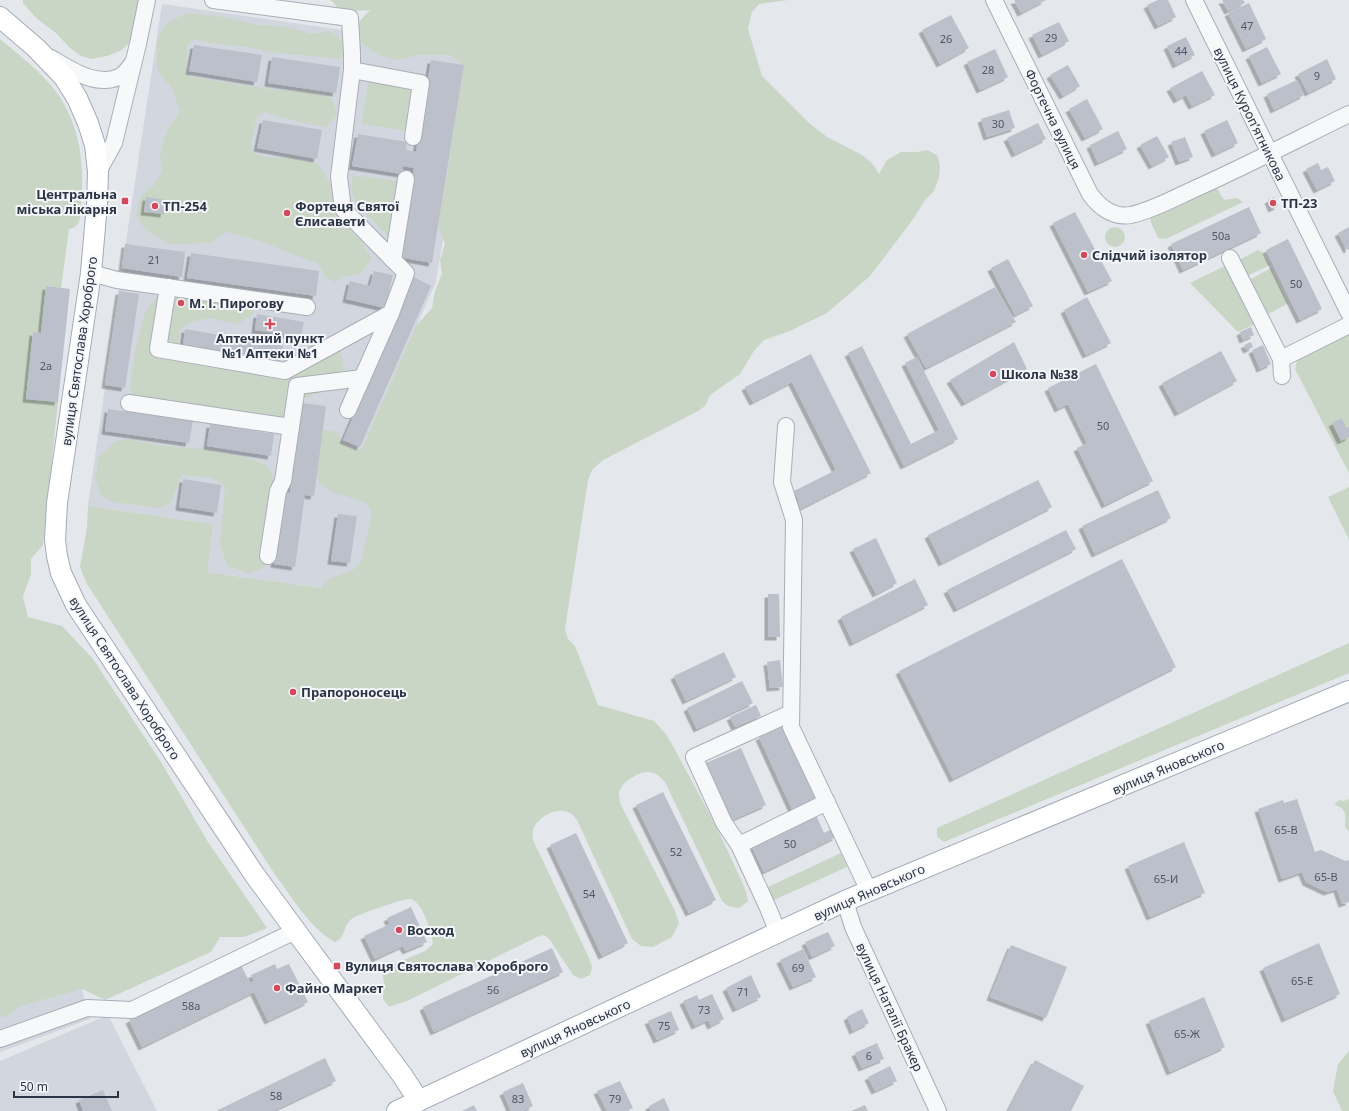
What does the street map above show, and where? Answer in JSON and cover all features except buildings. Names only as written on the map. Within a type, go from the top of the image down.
[{"type":"main road","name":"вулиця Святослава Хороброго","points":[[0,17],[36,48],[64,77],[77,98],[88,123],[95,145],[98,172],[97,204],[91,273],[57,503],[55,540],[61,573],[76,605],[254,874],[402,1075],[421,1106]]},
{"type":"main road","name":"вулиця Яновського","points":[[397,1111],[421,1106],[845,901],[1349,691]]},
{"type":"street","points":[[98,172],[114,144],[147,0]]},
{"type":"street","points":[[213,0],[350,18],[352,70],[339,177],[343,209],[406,273],[391,313],[348,410]]},
{"type":"street","name":"Фортечна вулиця","points":[[994,0],[1090,194],[1097,204],[1105,210],[1115,214],[1130,215],[1155,207],[1194,190],[1269,153]]},
{"type":"street","name":"вулиця Куропʼятникова","points":[[1194,0],[1349,313]]},
{"type":"street","points":[[36,48],[76,72],[105,81],[120,76],[132,64]]},
{"type":"street","points":[[352,70],[422,83],[413,137]]},
{"type":"street","points":[[1269,153],[1349,114]]},
{"type":"street","points":[[393,260],[406,179]]},
{"type":"street","points":[[1230,258],[1281,359],[1282,376]]},
{"type":"street","points":[[91,273],[117,280],[307,307]]},
{"type":"street","points":[[168,287],[158,350],[285,371],[391,313]]},
{"type":"street","points":[[1281,359],[1349,325]]},
{"type":"street","points":[[268,556],[278,491],[283,481],[297,386],[362,378]]},
{"type":"street","points":[[129,403],[291,427]]},
{"type":"street","points":[[786,426],[782,482],[794,520],[791,727],[869,891]]},
{"type":"street","points":[[778,933],[768,908],[738,845],[724,823],[694,757],[791,713]]},
{"type":"street","points":[[738,845],[827,802]]},
{"type":"street","name":"вулиця Наталії Бракер","points":[[845,901],[853,927],[938,1111]]},
{"type":"street","points":[[0,1039],[87,1008],[132,1010],[295,931]]},
{"type":"shaded area","points":[[162,4],[474,49],[436,282],[362,448],[386,517],[375,595],[206,572],[213,524],[88,506]]},
{"type":"shaded area","points":[[79,979],[90,1019],[0,1052],[0,1007]]},
{"type":"shaded area","points":[[108,1015],[157,1111],[0,1111],[0,1061]]},
{"type":"green space","points":[[23,0],[152,0],[132,41],[120,51],[107,56],[91,59],[81,56],[70,48],[56,33],[36,18],[23,3]]},
{"type":"green space","points":[[330,0],[788,0],[759,4],[752,12],[748,29],[762,76],[809,123],[827,137],[862,155],[872,163],[879,174],[887,160],[901,152],[918,152],[927,150],[937,155],[940,165],[939,177],[934,191],[925,200],[914,218],[870,276],[827,313],[790,331],[764,340],[754,351],[740,374],[710,395],[705,406],[698,411],[603,460],[592,470],[588,480],[565,629],[568,639],[575,646],[598,705],[654,721],[665,733],[721,836],[743,883],[748,901],[739,908],[728,906],[722,901],[665,782],[654,773],[640,773],[627,781],[620,789],[620,803],[674,909],[679,923],[672,937],[653,947],[641,946],[632,939],[577,820],[573,815],[565,811],[548,814],[535,825],[533,840],[589,958],[592,967],[590,975],[581,979],[573,975],[550,940],[544,935],[537,937],[409,1000],[389,1007],[383,999],[384,983],[382,969],[425,951],[433,944],[429,926],[419,906],[411,899],[407,899],[357,916],[349,922],[341,938],[335,942],[317,929],[300,910],[272,870],[87,584],[80,567],[87,527],[88,506],[213,524],[207,572],[321,588],[329,579],[353,570],[361,562],[371,521],[371,510],[365,502],[332,492],[320,485],[317,476],[319,439],[324,430],[333,431],[339,434],[342,442],[347,447],[353,449],[362,448],[416,326],[432,308],[435,291],[442,274],[440,260],[445,244],[438,225],[463,71],[460,62],[451,55],[420,55],[396,60],[379,55],[364,45],[355,26],[370,10],[340,12]]},
{"type":"green space","points":[[187,13],[223,17],[252,24],[291,28],[312,34],[330,31],[345,44],[346,52],[340,59],[270,52],[247,47],[210,43],[194,39],[187,45],[186,70],[190,77],[270,89],[309,92],[332,99],[337,115],[326,127],[300,122],[264,112],[257,117],[251,145],[253,152],[264,157],[290,158],[318,164],[330,183],[335,215],[360,240],[372,259],[359,275],[344,276],[335,282],[325,277],[319,264],[261,242],[226,232],[210,243],[171,244],[145,230],[136,214],[141,196],[154,185],[162,171],[160,157],[167,130],[180,111],[172,89],[157,69],[157,39],[168,22]]},
{"type":"green space","points":[[0,39],[42,75],[63,102],[70,115],[79,144],[82,174],[80,220],[76,226],[69,229],[61,288],[46,286],[41,333],[33,332],[26,398],[58,402],[43,545],[31,559],[31,574],[23,597],[28,617],[62,626],[93,659],[161,762],[208,842],[267,928],[244,937],[220,937],[211,952],[105,1000],[82,989],[20,1006],[5,1018],[0,1016]]},
{"type":"green space","points":[[368,82],[415,89],[408,131],[362,124]]},
{"type":"green space","points":[[353,175],[400,182],[390,239],[355,200],[352,190]]},
{"type":"green space","points":[[1215,185],[1224,200],[1237,198],[1243,202],[1166,239],[1158,238],[1150,220],[1155,211]]},
{"type":"green space","points":[[1115,227],[1122,230],[1125,237],[1122,244],[1115,247],[1108,244],[1105,237],[1108,230]]},
{"type":"green space","points":[[1258,250],[1263,253],[1270,265],[1245,277],[1239,260]]},
{"type":"green space","points":[[1225,266],[1259,322],[1238,332],[1190,283]]},
{"type":"green space","points":[[1271,268],[1288,303],[1265,316],[1247,281]]},
{"type":"green space","points":[[186,284],[256,306],[251,316],[237,324],[208,318],[188,323],[179,332],[179,348],[290,364],[307,347],[312,345],[323,345],[340,348],[344,369],[322,392],[299,400],[296,419],[273,429],[134,398],[130,389],[135,353],[145,312],[159,294]]},
{"type":"green space","points":[[1348,332],[1349,473],[1295,369],[1298,358]]},
{"type":"green space","points":[[127,439],[164,446],[203,449],[245,457],[266,465],[277,483],[274,545],[263,568],[249,573],[228,566],[220,545],[225,487],[217,480],[206,477],[182,475],[170,503],[159,508],[114,502],[101,496],[96,481],[98,458],[114,442]]},
{"type":"green space","points":[[1349,487],[1349,540],[1328,497]]},
{"type":"green space","points":[[1349,643],[1349,673],[944,842],[937,837],[937,828]]},
{"type":"green space","points":[[1349,799],[1349,831],[1345,827],[1344,811],[1335,804],[1339,800],[1344,801]]},
{"type":"green space","points":[[841,853],[847,867],[772,901],[766,888]]},
{"type":"green space","points":[[1349,1051],[1349,1111],[1342,1111],[1333,1091],[1338,1064]]},
{"type":"place","name":"Центральна міська лікарня","points":[[125,201]]},
{"type":"place","name":"ТП-23","points":[[1273,203]]},
{"type":"place","name":"ТП-254","points":[[155,206]]},
{"type":"place","name":"Фортеця Святої Єлисавети","points":[[287,213]]},
{"type":"place","name":"Слідчий ізолятор","points":[[1084,255]]},
{"type":"place","name":"М. І. Пирогову","points":[[181,303]]},
{"type":"place","name":"Аптечний пункт №1 Аптеки №1","points":[[270,324]]},
{"type":"place","name":"Школа №38","points":[[993,374]]},
{"type":"place","name":"Прапороносець","points":[[293,692]]},
{"type":"place","name":"Восход","points":[[399,930]]},
{"type":"place","name":"Вулиця Святослава Хороброго","points":[[337,966]]},
{"type":"place","name":"Файно Маркет","points":[[277,988]]}]
